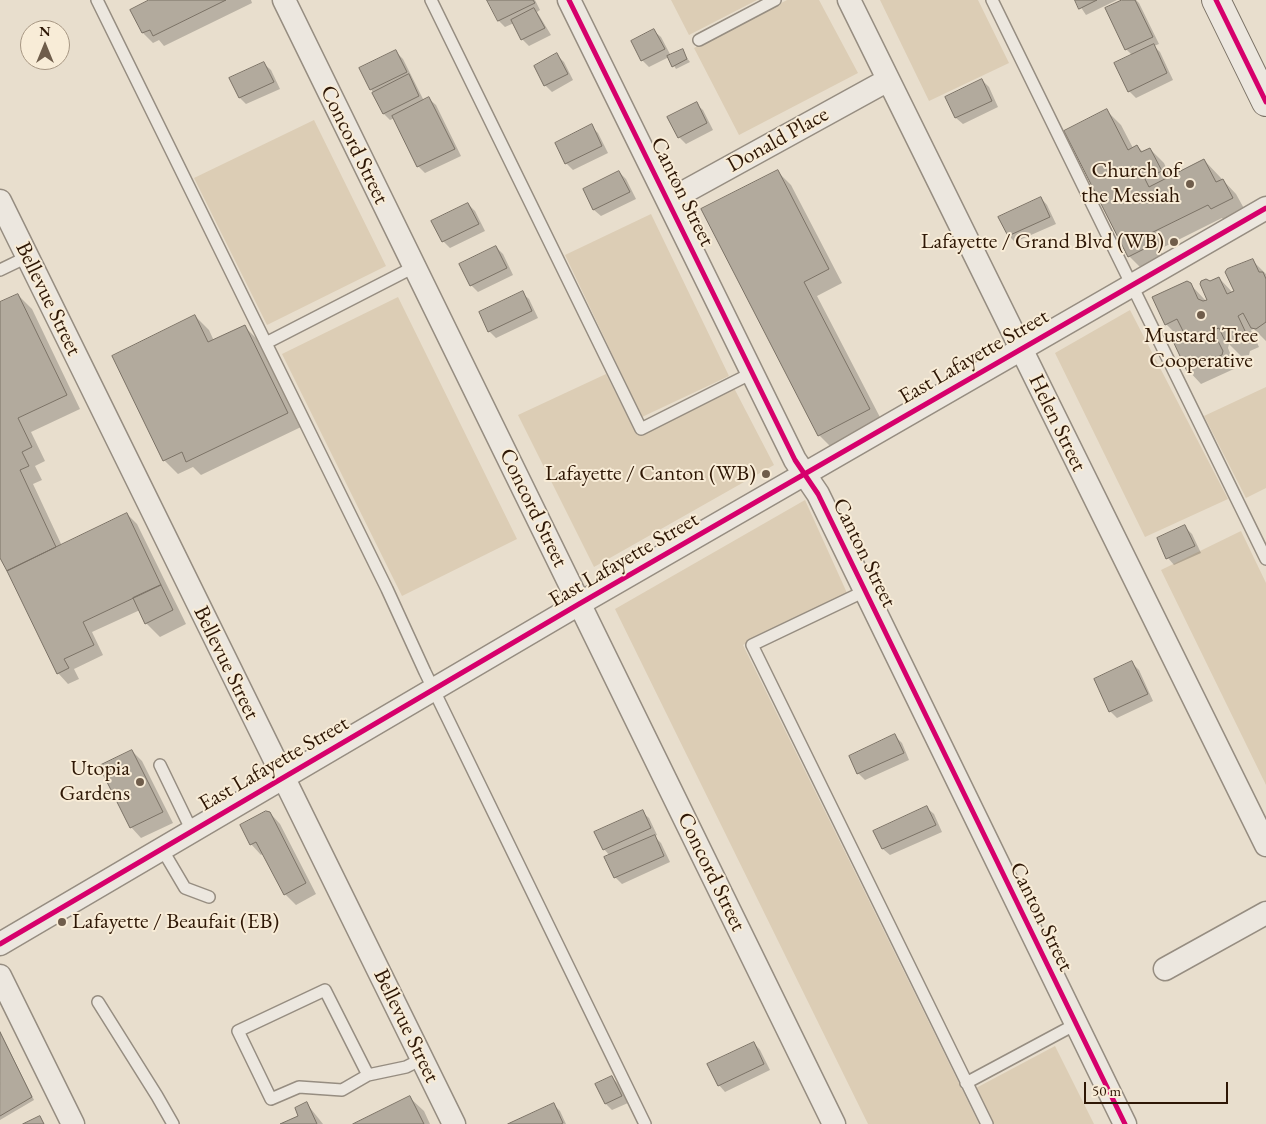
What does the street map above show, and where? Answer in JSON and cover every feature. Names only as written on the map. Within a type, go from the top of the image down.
[{"type":"main road","points":[[1216,0],[1266,102]]},
{"type":"street","name":"Concord Street","points":[[284,0],[834,1124]]},
{"type":"street","name":"Canton Street","points":[[570,0],[795,460],[818,494],[1124,1124]]},
{"type":"street","name":"Helen Street","points":[[849,0],[1266,845]]},
{"type":"street","name":"Donald Place","points":[[668,201],[888,80]]},
{"type":"street","name":"Bellevue Street","points":[[0,202],[454,1124]]},
{"type":"street","name":"East Lafayette Street","points":[[0,944],[579,604],[1266,208]]},
{"type":"street","points":[[1165,969],[1266,913]]},
{"type":"street","points":[[0,976],[73,1124]]},
{"type":"lane","points":[[97,0],[387,589],[645,1124]]},
{"type":"lane","points":[[431,0],[641,429],[752,373]]},
{"type":"lane","points":[[699,40],[775,0]]},
{"type":"lane","points":[[992,0],[1266,559]]},
{"type":"lane","points":[[0,270],[27,257]]},
{"type":"lane","points":[[266,343],[414,267]]},
{"type":"lane","points":[[865,591],[752,645],[987,1124]]},
{"type":"lane","points":[[160,766],[192,831]]},
{"type":"lane","points":[[162,848],[185,888],[209,897]]},
{"type":"lane","points":[[368,1075],[325,990],[238,1031],[271,1099],[298,1087],[342,1090],[368,1075],[406,1067],[422,1059]]},
{"type":"lane","points":[[98,1002],[173,1124]]},
{"type":"lane","points":[[966,1083],[1076,1024]]},
{"type":"shaded area","points":[[671,0],[757,0],[689,35]]},
{"type":"shaded area","points":[[787,0],[819,0],[858,73],[739,135],[694,48]]},
{"type":"shaded area","points":[[880,0],[978,0],[1009,63],[929,101]]},
{"type":"shaded area","points":[[314,120],[386,266],[267,325],[194,178]]},
{"type":"shaded area","points":[[651,214],[729,376],[642,417],[565,255]]},
{"type":"shaded area","points":[[398,297],[517,539],[402,596],[282,354]]},
{"type":"shaded area","points":[[1130,310],[1228,499],[1145,537],[1055,353]]},
{"type":"shaded area","points":[[606,374],[637,435],[734,388],[774,465],[594,567],[518,415]]},
{"type":"shaded area","points":[[1266,387],[1266,488],[1246,498],[1204,416]]},
{"type":"shaded area","points":[[805,500],[847,593],[743,645],[979,1124],[868,1124],[615,609]]},
{"type":"shaded area","points":[[1241,531],[1266,583],[1266,785],[1161,570]]},
{"type":"shaded area","points":[[1055,1046],[1094,1124],[993,1124],[976,1088]]},
{"type":"building","points":[[149,0],[226,0],[153,36],[150,30],[142,33],[130,10]]},
{"type":"building","points":[[487,0],[533,0],[535,3],[498,21]]},
{"type":"building","points":[[1075,0],[1097,0],[1079,9]]},
{"type":"building","points":[[1122,0],[1135,0],[1153,37],[1125,50],[1105,8]]},
{"type":"building","points":[[534,8],[545,28],[521,40],[511,20]]},
{"type":"building","points":[[654,29],[665,49],[641,61],[631,41]]},
{"type":"building","points":[[1154,44],[1167,73],[1128,92],[1114,63]]},
{"type":"building","points":[[683,49],[687,59],[672,67],[667,56]]},
{"type":"building","points":[[396,50],[407,72],[370,90],[359,68]]},
{"type":"building","points":[[557,53],[568,74],[544,86],[534,66]]},
{"type":"building","points":[[264,62],[274,82],[239,98],[229,78]]},
{"type":"building","points":[[409,74],[419,96],[383,114],[372,93]]},
{"type":"building","points":[[982,79],[992,101],[955,118],[945,97]]},
{"type":"building","points":[[429,97],[455,149],[417,167],[392,116]]},
{"type":"building","points":[[697,102],[707,123],[678,138],[667,117]]},
{"type":"building","name":"Church of the Messiah","points":[[1107,109],[1128,150],[1137,145],[1141,152],[1150,148],[1162,171],[1145,179],[1149,187],[1204,159],[1216,182],[1223,179],[1233,198],[1211,209],[1208,205],[1147,235],[1152,245],[1128,257],[1064,131]]},
{"type":"building","points":[[592,124],[602,146],[565,164],[555,143]]},
{"type":"building","points":[[778,170],[829,269],[804,282],[870,409],[818,436],[701,209]]},
{"type":"building","points":[[619,171],[630,192],[593,210],[583,189]]},
{"type":"building","points":[[1041,197],[1050,217],[1008,236],[998,217]]},
{"type":"building","points":[[468,203],[479,224],[442,242],[431,221]]},
{"type":"building","points":[[496,246],[507,268],[470,286],[459,264]]},
{"type":"building","name":"Mustard Tree Cooperative","points":[[1253,259],[1259,272],[1263,272],[1266,279],[1266,322],[1256,329],[1251,328],[1243,313],[1238,316],[1246,333],[1232,343],[1226,343],[1219,328],[1216,329],[1214,333],[1223,351],[1222,355],[1187,371],[1172,339],[1184,333],[1177,319],[1165,325],[1152,297],[1187,281],[1191,283],[1198,299],[1207,300],[1200,284],[1201,281],[1206,279],[1210,281],[1219,277],[1227,294],[1234,291],[1225,272],[1227,269]]},
{"type":"building","points":[[523,291],[532,311],[488,332],[479,312]]},
{"type":"building","points":[[18,294],[67,395],[18,418],[32,447],[22,452],[29,466],[20,470],[56,547],[7,571],[0,558],[0,302]]},
{"type":"building","points":[[195,315],[208,342],[245,325],[288,413],[186,462],[182,452],[163,461],[112,356]]},
{"type":"building","points":[[127,513],[161,585],[83,622],[94,645],[64,659],[69,668],[57,674],[7,571]]},
{"type":"building","points":[[1185,525],[1195,546],[1166,559],[1157,538]]},
{"type":"building","points":[[161,585],[173,610],[145,624],[133,598]]},
{"type":"building","points":[[1132,661],[1148,694],[1109,712],[1094,679]]},
{"type":"building","points":[[895,734],[904,753],[857,774],[849,756]]},
{"type":"building","points":[[132,750],[163,812],[130,828],[99,766]]},
{"type":"building","points":[[927,806],[936,825],[882,849],[873,831]]},
{"type":"building","points":[[643,810],[651,828],[603,850],[594,832]]},
{"type":"building","points":[[266,811],[270,812],[306,883],[284,895],[256,842],[250,845],[240,825]]},
{"type":"building","points":[[655,835],[664,856],[614,878],[604,857]]},
{"type":"building","points":[[0,1032],[32,1097],[0,1116]]},
{"type":"building","points":[[754,1042],[764,1064],[718,1086],[707,1064]]},
{"type":"building","points":[[612,1076],[622,1096],[605,1104],[595,1084]]},
{"type":"building","points":[[410,1096],[424,1124],[353,1124]]},
{"type":"building","points":[[307,1102],[317,1124],[280,1124],[298,1116],[295,1108]]},
{"type":"building","points":[[554,1103],[563,1123],[561,1124],[508,1124]]},
{"type":"building","points":[[40,1116],[44,1124],[23,1124]]},
{"type":"cycle path","points":[[569,0],[795,460],[818,494],[1125,1124]]},
{"type":"cycle path","points":[[1216,0],[1266,102]]},
{"type":"cycle path","points":[[0,944],[579,604],[1266,208]]},
{"type":"place","name":"Church of the Messiah","points":[[1190,184]]},
{"type":"place","name":"Lafayette / Grand Blvd (WB)","points":[[1174,242]]},
{"type":"place","name":"Mustard Tree Cooperative","points":[[1201,315]]},
{"type":"place","name":"Lafayette / Canton (WB)","points":[[766,474]]},
{"type":"place","name":"Utopia Gardens","points":[[140,782]]},
{"type":"place","name":"Lafayette / Beaufait (EB)","points":[[62,922]]}]
